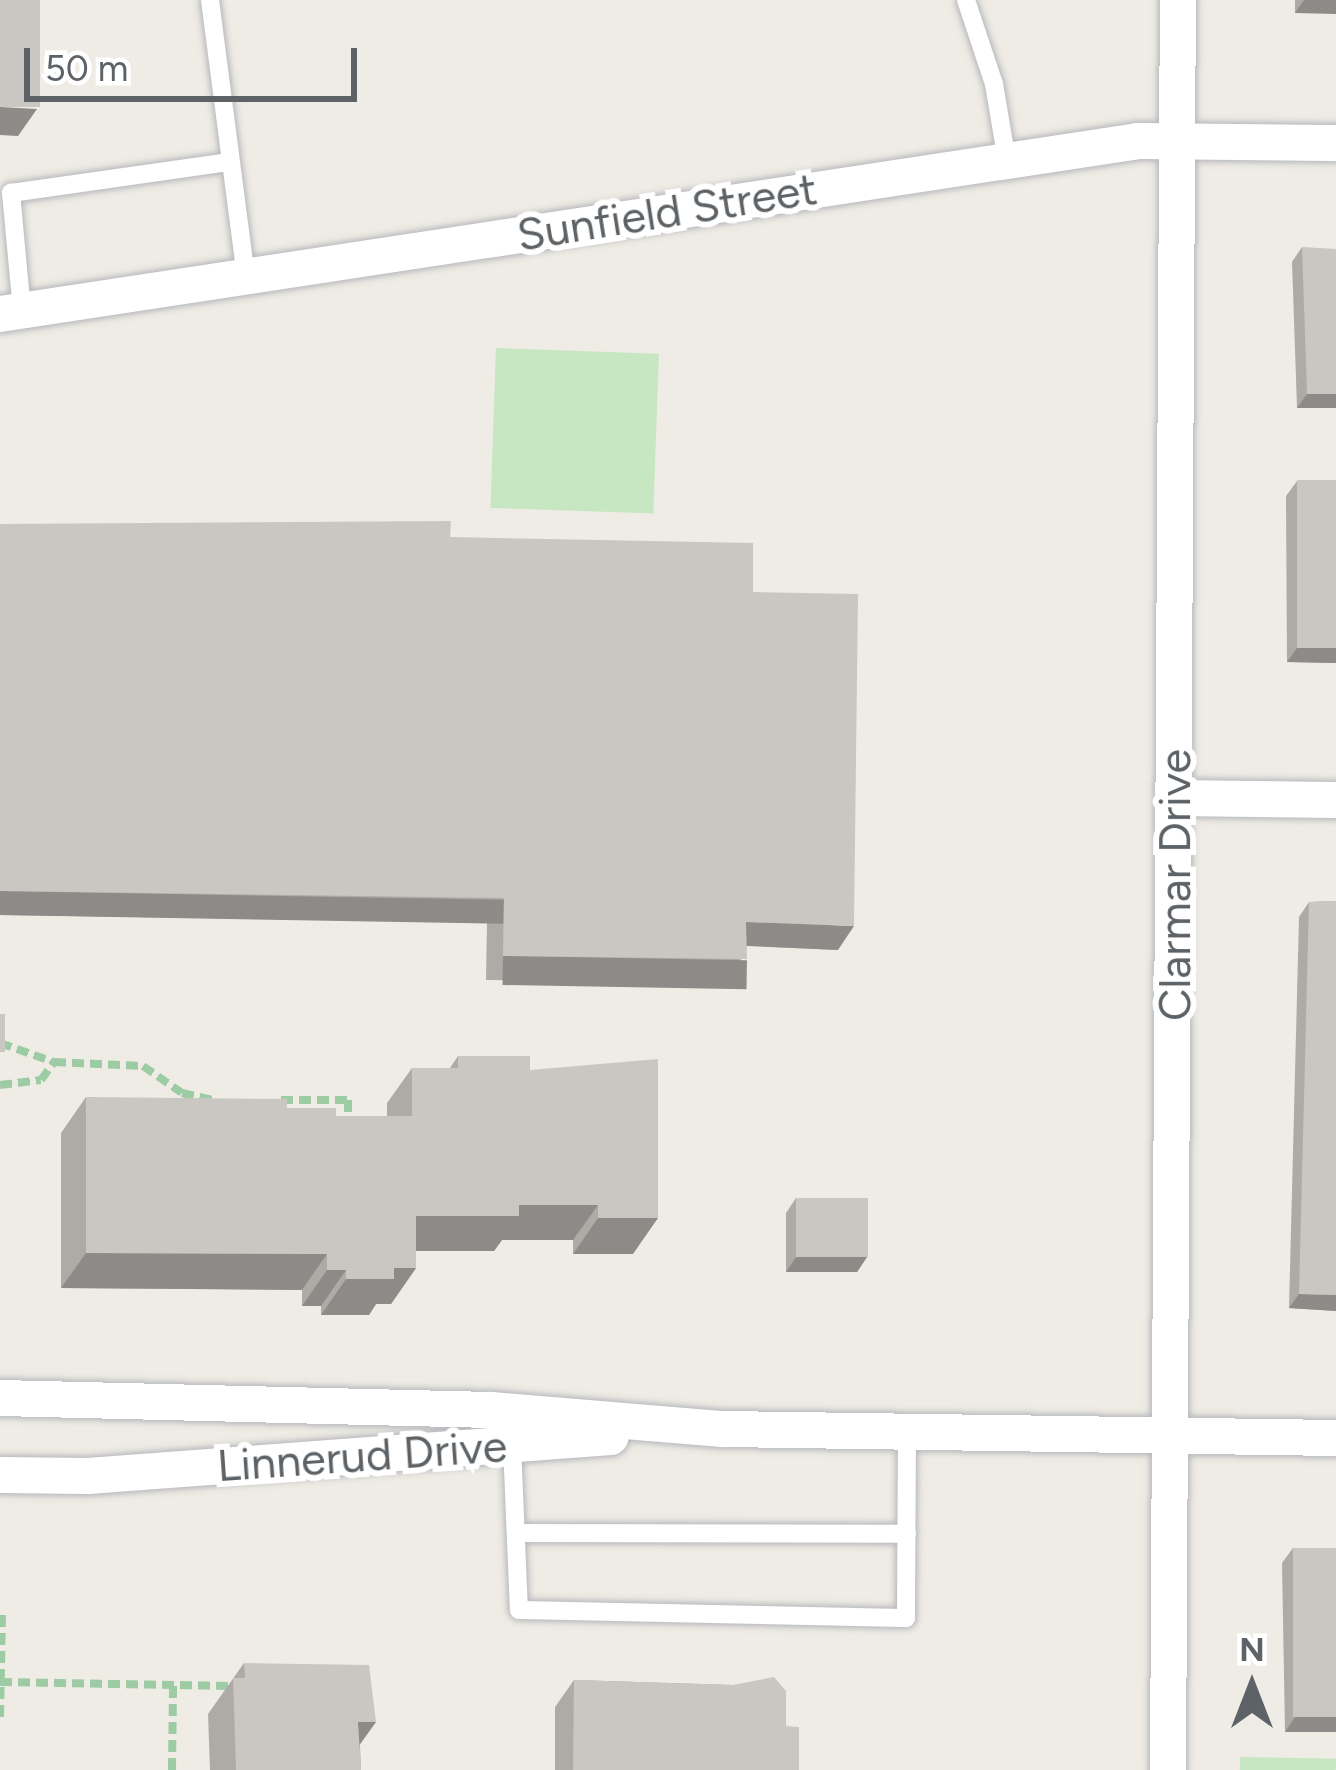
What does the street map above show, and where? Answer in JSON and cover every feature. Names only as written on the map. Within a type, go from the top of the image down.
[{"type":"street","name":"Clarmar Drive","points":[[1168,1770],[1178,0]]},
{"type":"street","name":"Sunfield Street","points":[[11,312],[1007,161],[1176,141],[1336,142]]},
{"type":"street","points":[[1174,798],[1336,800]]},
{"type":"street","name":"Linnerud Drive","points":[[0,1398],[491,1410],[723,1429],[1336,1438]]},
{"type":"street","name":"Linnerud Drive","points":[[0,1475],[88,1476],[723,1429]]},
{"type":"lane","points":[[210,0],[246,277]]},
{"type":"lane","points":[[966,0],[994,84],[1007,161]]},
{"type":"lane","points":[[11,312],[11,194],[230,162]]},
{"type":"lane","points":[[512,1445],[519,1610],[906,1618],[907,1433]]},
{"type":"lane","points":[[516,1533],[907,1534]]},
{"type":"path","points":[[0,1042],[54,1062],[117,1060],[142,1066],[182,1093],[234,1100]]},
{"type":"path","points":[[0,1085],[41,1080],[54,1062]]},
{"type":"path","points":[[256,1100],[348,1100],[348,1134]]},
{"type":"path","points":[[0,1718],[2,1615]]},
{"type":"path","points":[[0,1682],[256,1687]]},
{"type":"path","points":[[172,1770],[173,1685]]},
{"type":"green space","points":[[496,348],[659,354],[653,514],[490,508]]},
{"type":"green space","points":[[1240,1757],[1336,1759],[1336,1770],[1240,1770]]},
{"type":"building","points":[[0,0],[40,0],[40,107],[0,107]]},
{"type":"building","points":[[1302,247],[1336,249],[1336,394],[1307,394]]},
{"type":"building","points":[[1297,480],[1336,480],[1336,648],[1297,648]]},
{"type":"building","points":[[451,521],[450,537],[753,543],[753,592],[858,594],[854,926],[746,922],[747,959],[503,956],[504,898],[0,891],[0,524]]},
{"type":"building","points":[[1336,901],[1336,1295],[1299,1294],[1309,902]]},
{"type":"building","points":[[0,1014],[5,1014],[5,1052],[0,1052]]},
{"type":"building","points":[[458,1056],[530,1056],[530,1070],[658,1059],[658,1218],[598,1218],[598,1205],[519,1205],[519,1216],[416,1216],[416,1268],[394,1268],[394,1279],[346,1279],[346,1270],[327,1270],[327,1254],[86,1253],[86,1097],[287,1099],[287,1108],[336,1108],[336,1116],[412,1116],[412,1068],[458,1068]]},
{"type":"building","points":[[796,1198],[868,1198],[868,1257],[796,1257]]},
{"type":"building","points":[[1293,1548],[1336,1548],[1336,1717],[1293,1717]]},
{"type":"building","points":[[244,1663],[369,1665],[376,1722],[358,1722],[361,1770],[236,1770],[233,1678],[245,1678]]},
{"type":"building","points":[[774,1677],[786,1691],[786,1726],[799,1727],[799,1770],[573,1770],[574,1680],[733,1685]]}]
